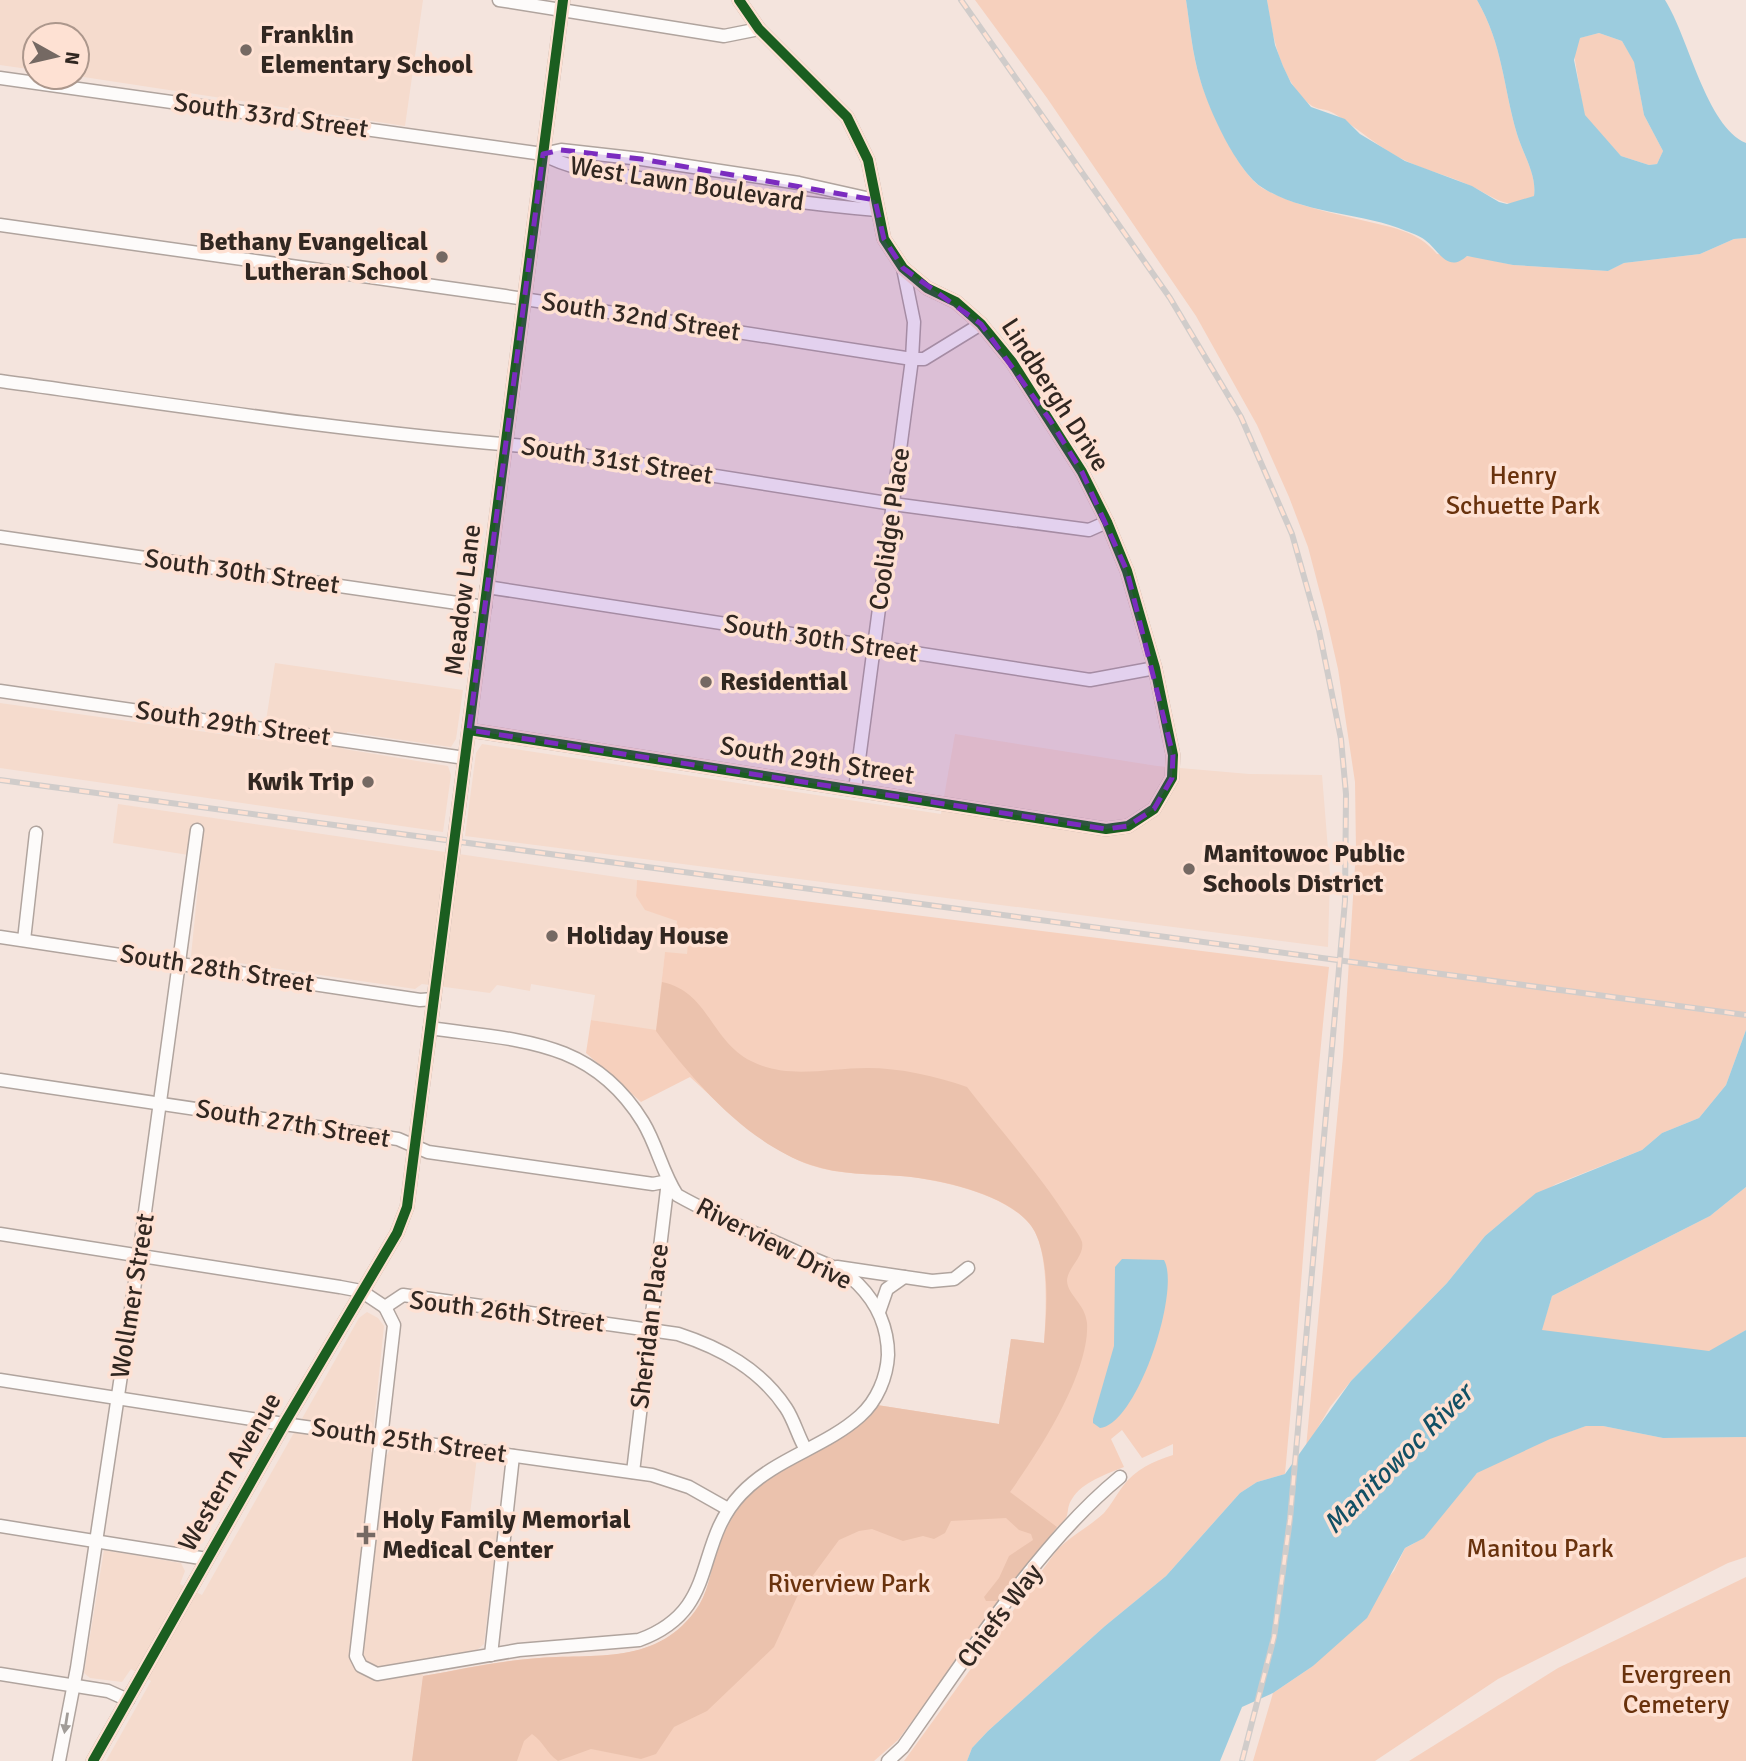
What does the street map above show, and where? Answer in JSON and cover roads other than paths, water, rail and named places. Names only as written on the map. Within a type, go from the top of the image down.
[{"type":"street","points":[[499,0],[563,5],[724,36],[759,29]]},
{"type":"street","name":"Lindbergh Drive","points":[[739,0],[759,29],[848,117],[869,160],[884,239],[903,268],[927,288],[956,302],[981,324],[1050,420],[1082,472],[1127,571],[1155,667],[1173,755],[1172,778],[1154,809]]},
{"type":"street","name":"Meadow Lane","points":[[407,1207],[563,5]]},
{"type":"street","name":"South 33rd Street","points":[[0,78],[543,154]]},
{"type":"street","name":"West Lawn Boulevard","points":[[543,154],[561,150],[641,159],[799,183],[876,205]]},
{"type":"street","name":"West Lawn Boulevard","points":[[543,154],[559,164],[798,204],[876,205]]},
{"type":"street","name":"South 32nd Street","points":[[0,225],[524,299],[912,359],[924,359],[981,324]]},
{"type":"street","name":"Coolidge Place","points":[[855,790],[912,359],[914,322],[910,288],[903,268]]},
{"type":"street","name":"South 31st Street","points":[[0,381],[282,421],[373,429],[485,445],[505,444],[893,504],[1089,530],[1107,522]]},
{"type":"street","name":"South 30th Street","points":[[0,537],[485,607]]},
{"type":"street","name":"South 30th Street","points":[[487,587],[1090,680],[1155,667]]},
{"type":"street","name":"South 29th Street","points":[[0,691],[465,758]]},
{"type":"street","name":"South 29th Street","points":[[469,730],[1106,829],[1128,826],[1154,809]]},
{"type":"street","name":"Wollmer Street","points":[[59,1761],[96,1541],[139,1256],[197,830]]},
{"type":"street","points":[[24,940],[36,833]]},
{"type":"street","name":"South 28th Street","points":[[0,937],[420,1000],[434,999]]},
{"type":"street","name":"Riverview Drive","points":[[380,1437],[356,1650],[356,1659],[361,1666],[373,1673],[387,1674],[491,1655],[639,1640],[657,1633],[684,1613],[694,1598],[712,1543],[728,1509],[764,1472],[837,1433],[862,1414],[881,1387],[888,1347],[879,1312],[856,1282],[828,1265],[703,1210],[677,1195],[668,1181],[650,1134],[628,1098],[606,1076],[590,1065],[540,1045],[430,1028]]},
{"type":"street","name":"South 27th Street","points":[[0,1080],[398,1139],[414,1147],[653,1184],[668,1181]]},
{"type":"street","name":"Sheridan Place","points":[[633,1472],[648,1329],[668,1181]]},
{"type":"street","name":"Western Avenue","points":[[93,1761],[360,1291],[397,1233],[407,1207]]},
{"type":"street","name":"South 26th Street","points":[[0,1234],[360,1291],[385,1307],[403,1295],[648,1329],[713,1346],[746,1365],[786,1408],[805,1448]]},
{"type":"street","points":[[828,1265],[932,1281],[954,1279],[968,1268]]},
{"type":"street","points":[[879,1312],[887,1289],[904,1277]]},
{"type":"street","points":[[380,1437],[394,1325],[385,1307]]},
{"type":"street","name":"South 25th Street","points":[[0,1380],[284,1424],[633,1472],[679,1483],[728,1509]]},
{"type":"street","points":[[491,1655],[513,1455]]},
{"type":"street","name":"Chiefs Way","points":[[888,1761],[903,1747],[1056,1541],[1097,1496],[1121,1478]]},
{"type":"street","points":[[0,1526],[207,1559]]},
{"type":"street","points":[[0,1674],[111,1692],[128,1700]]},
{"type":"water","points":[[1186,0],[1267,0],[1275,45],[1283,66],[1291,83],[1311,107],[1345,119],[1360,134],[1405,161],[1472,186],[1507,204],[1534,196],[1533,180],[1517,134],[1492,33],[1477,0],[1665,0],[1709,100],[1732,134],[1746,143],[1746,238],[1734,239],[1700,254],[1624,263],[1608,271],[1513,265],[1467,256],[1454,262],[1444,258],[1425,240],[1411,233],[1280,197],[1253,180],[1234,154],[1217,122],[1197,69]],"holes":[[[1599,33],[1622,41],[1634,62],[1644,115],[1663,151],[1657,164],[1649,165],[1621,156],[1585,115],[1574,60],[1580,38]]]},
{"type":"water","name":"Manitowoc River","points":[[1746,1030],[1746,1187],[1710,1216],[1552,1296],[1542,1330],[1709,1351],[1746,1330],[1746,1437],[1663,1438],[1603,1426],[1586,1426],[1550,1439],[1477,1473],[1424,1538],[1405,1548],[1367,1618],[1313,1666],[1273,1693],[1242,1707],[1220,1761],[967,1761],[972,1748],[988,1731],[1105,1626],[1166,1576],[1240,1493],[1257,1482],[1285,1474],[1351,1381],[1447,1283],[1485,1236],[1536,1193],[1642,1150],[1662,1133],[1699,1118],[1726,1085]]},
{"type":"water","points":[[1122,1259],[1164,1260],[1168,1275],[1167,1298],[1153,1353],[1141,1381],[1114,1421],[1100,1428],[1093,1423],[1093,1419],[1114,1346],[1115,1267]]},
{"type":"railway","points":[[961,0],[1170,298],[1241,417],[1292,534],[1319,630],[1341,739],[1346,794],[1345,901],[1290,1519],[1274,1637],[1242,1761]]},
{"type":"railway","points":[[0,780],[1746,1015]]},
{"type":"place","name":"Franklin Elementary School","points":[[246,50]]},
{"type":"place","name":"Bethany Evangelical Lutheran School","points":[[442,257]]},
{"type":"place","name":"Residential","points":[[706,682]]},
{"type":"place","name":"Kwik Trip","points":[[368,782]]},
{"type":"place","name":"Manitowoc Public Schools District","points":[[1189,869]]},
{"type":"place","name":"Holiday House","points":[[552,936]]},
{"type":"place","name":"Holy Family Memorial Medical Center","points":[[366,1535]]},
{"type":"park label","name":"Henry Schuette Park","points":[[1523,491]]},
{"type":"park label","name":"Manitou Park","points":[[1540,1549]]},
{"type":"park label","name":"Riverview Park","points":[[849,1584]]},
{"type":"park label","name":"Evergreen Cemetery","points":[[1676,1690]]}]
